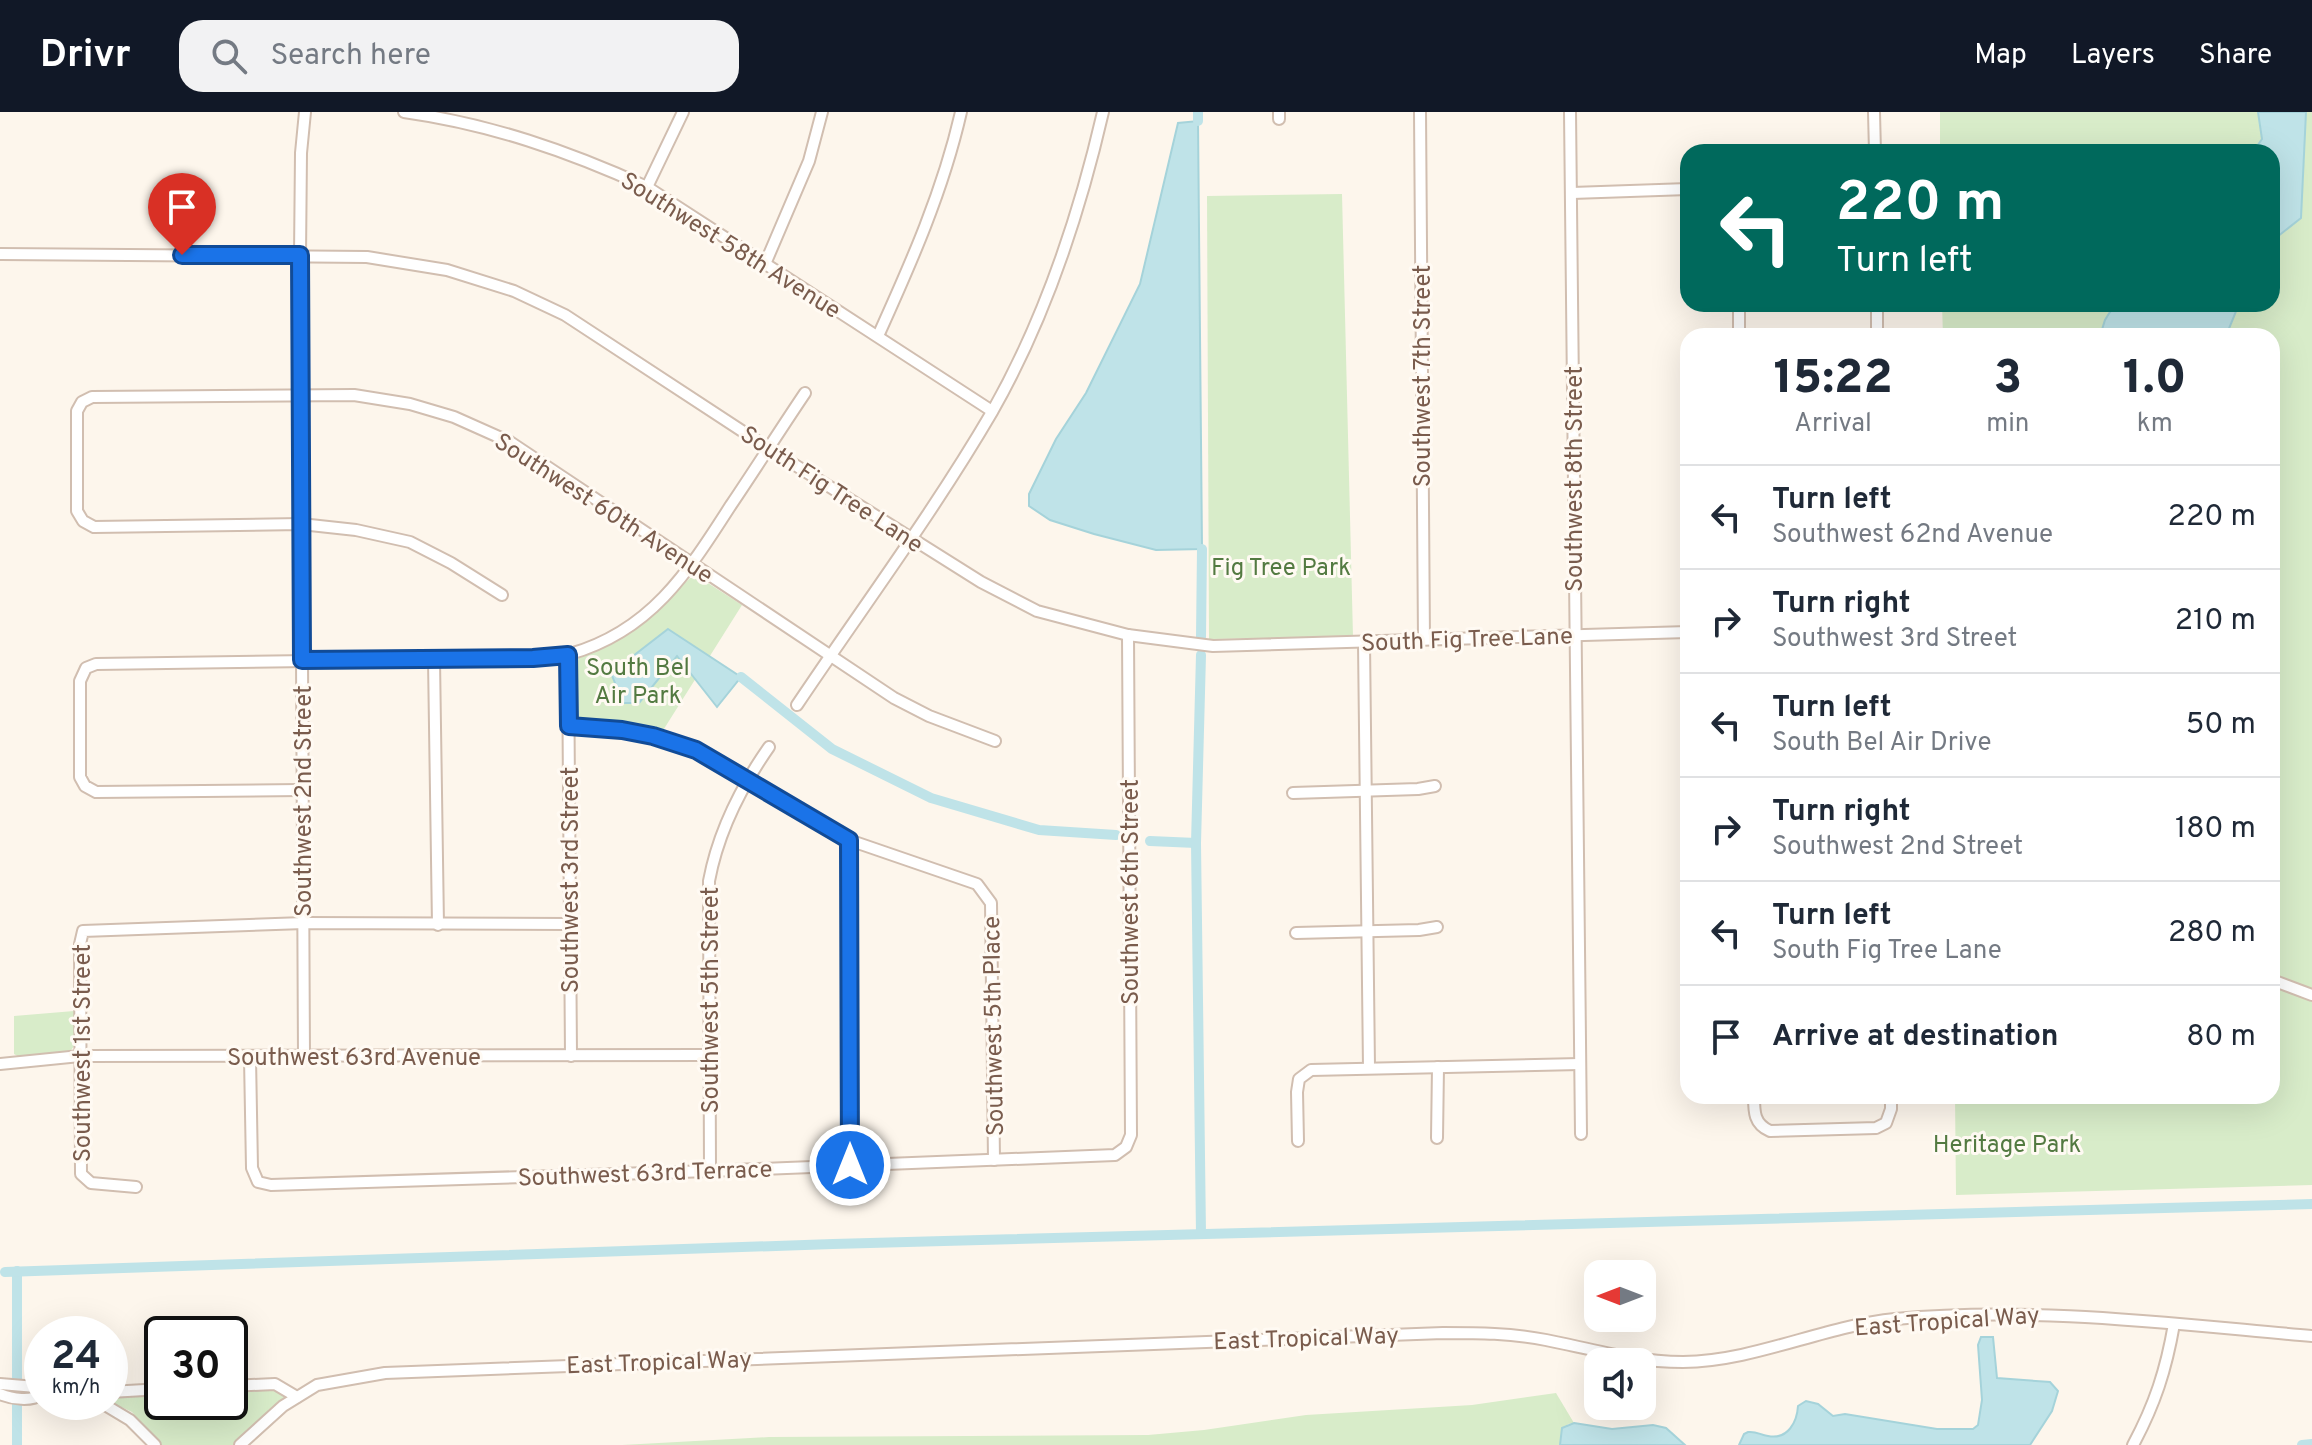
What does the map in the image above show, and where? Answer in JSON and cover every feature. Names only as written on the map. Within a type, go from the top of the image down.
[{"type":"street","name":"Southwest 2nd Street","points":[[304,1057],[300,255],[301,153],[305,112]]},
{"type":"street","name":"Southwest 58th Avenue","points":[[404,112],[457,119],[517,135],[584,159],[647,187],[992,411]]},
{"type":"street","points":[[647,187],[683,112]]},
{"type":"street","points":[[765,264],[809,161],[822,112]]},
{"type":"street","points":[[878,336],[921,242],[950,160],[961,112]]},
{"type":"street","points":[[797,705],[910,539],[992,411],[1025,346],[1067,246],[1103,112]]},
{"type":"street","name":"Southwest 7th Street","points":[[1420,112],[1424,639]]},
{"type":"street","name":"Southwest 8th Street","points":[[1570,112],[1581,1134]]},
{"type":"street","points":[[1874,112],[1875,144]]},
{"type":"street","points":[[1572,193],[1680,189]]},
{"type":"street","name":"South Fig Tree Lane","points":[[0,254],[367,257],[447,270],[514,291],[565,315],[981,582],[1037,611],[1128,635],[1163,642],[1213,646],[1680,632]]},
{"type":"street","points":[[301,790],[96,792],[85,786],[80,777],[80,681],[86,668],[96,664],[434,660],[568,655],[610,638],[669,595],[693,565],[805,393]]},
{"type":"street","name":"Southwest 60th Avenue","points":[[301,524],[94,527],[83,521],[77,511],[77,411],[82,402],[92,397],[301,394],[354,395],[410,404],[454,417],[510,442],[830,657],[918,710],[995,741]]},
{"type":"street","points":[[301,524],[356,530],[410,542],[502,595]]},
{"type":"street","name":"Southwest 6th Street","points":[[1126,1147],[1131,1135],[1128,635]]},
{"type":"street","points":[[1364,643],[1369,1068]]},
{"type":"street","name":"Southwest 3rd Street","points":[[568,655],[571,1056]]},
{"type":"street","points":[[434,660],[438,925]]},
{"type":"street","points":[[569,726],[622,730],[696,750],[849,840],[850,1165]]},
{"type":"street","name":"Southwest 5th Street","points":[[710,1171],[709,881],[714,855],[747,780],[769,747]]},
{"type":"street","points":[[1293,793],[1435,786]]},
{"type":"street","name":"Southwest 5th Place","points":[[849,840],[977,884],[991,903],[994,1160]]},
{"type":"street","points":[[304,923],[569,924]]},
{"type":"street","name":"Southwest 1st Street","points":[[136,1187],[91,1183],[81,1174],[80,944],[83,931],[304,923]]},
{"type":"street","points":[[1296,933],[1437,927]]},
{"type":"street","points":[[2280,983],[2312,995]]},
{"type":"street","name":"Southwest 63rd Avenue","points":[[0,1064],[80,1056],[709,1055]]},
{"type":"street","name":"Southwest 63rd Terrace","points":[[250,1058],[252,1168],[258,1182],[271,1185],[1115,1155],[1126,1147]]},
{"type":"street","points":[[1298,1141],[1299,1079],[1311,1070],[1580,1064]]},
{"type":"street","points":[[1437,1138],[1438,1067]]},
{"type":"street","points":[[1754,1104],[1754,1115],[1761,1127],[1770,1131],[1876,1128],[1886,1123],[1891,1104]]},
{"type":"street","name":"East Tropical Way","points":[[240,1445],[259,1425],[317,1385],[385,1373],[1443,1333],[1502,1333],[1641,1359],[1682,1362],[1728,1358],[1846,1326],[1894,1319],[2022,1313],[2100,1316],[2312,1336]]},
{"type":"street","points":[[2133,1445],[2153,1408],[2166,1369],[2174,1324]]},
{"type":"street","points":[[248,1385],[275,1384],[297,1397]]},
{"type":"street","points":[[4,1391],[24,1392]]},
{"type":"street","points":[[128,1419],[155,1445]]},
{"type":"green space","name":"Heritage Park","points":[[1940,112],[2312,112],[2312,1185],[1956,1195],[1955,1104],[2280,1104],[2280,328],[1943,328],[1942,312],[2280,312],[2280,144],[1940,144]]},
{"type":"green space","name":"Fig Tree Park","points":[[1342,194],[1353,637],[1209,639],[1207,196]]},
{"type":"green space","name":"South Bel Air Park","points":[[690,578],[700,578],[742,605],[662,732],[658,734],[579,719],[573,689],[579,658],[647,620]]},
{"type":"green space","points":[[74,1011],[74,1046],[69,1053],[23,1059],[14,1054],[14,1016]]},
{"type":"green space","points":[[271,1390],[289,1397],[261,1418],[234,1445],[160,1445],[128,1410],[128,1397],[144,1395],[144,1420],[248,1420],[248,1391]]},
{"type":"green space","points":[[1556,1393],[1574,1423],[1568,1424],[1560,1438],[1560,1445],[622,1445],[769,1437],[1148,1435],[1306,1415],[1472,1405]]},
{"type":"water","points":[[2258,112],[2306,112],[2301,218],[2280,235],[2280,144],[2259,144],[2262,139]]},
{"type":"water","points":[[1198,121],[1202,549],[1156,550],[1050,520],[1029,506],[1029,494],[1056,439],[1086,393],[1140,284],[1178,123]]},
{"type":"water","points":[[2110,312],[2236,312],[2229,328],[2102,328]]},
{"type":"water","points":[[668,629],[741,677],[717,707],[677,656],[639,703],[623,703],[611,673]]},
{"type":"water","points":[[1981,1337],[1993,1337],[1997,1378],[2050,1382],[2058,1391],[2052,1411],[2030,1445],[1739,1445],[1748,1432],[1775,1437],[1786,1432],[1796,1418],[1798,1406],[1806,1401],[1818,1404],[1833,1416],[1845,1414],[1937,1429],[1973,1429],[1978,1425],[1982,1400],[1978,1345]]},
{"type":"water","points":[[1574,1423],[1612,1429],[1653,1425],[1666,1428],[1685,1445],[1560,1445],[1562,1428]]},
{"type":"waterway","points":[[1198,112],[1198,121]]},
{"type":"waterway","points":[[1201,637],[1202,549]]},
{"type":"waterway","points":[[1201,655],[1196,843],[1201,1234]]},
{"type":"waterway","points":[[741,677],[832,749],[931,798],[1039,830],[1116,835]]},
{"type":"waterway","points":[[1150,841],[1196,843]]},
{"type":"waterway","points":[[5,1272],[833,1244],[2312,1204]]},
{"type":"waterway","points":[[17,1271],[17,1445]]},
{"type":"waterway","points":[[2302,1445],[2312,1444]]},
{"type":"route","points":[[182,255],[300,255],[302,660],[434,660],[568,655],[569,726],[622,730],[696,750],[849,840],[850,1165]]}]
